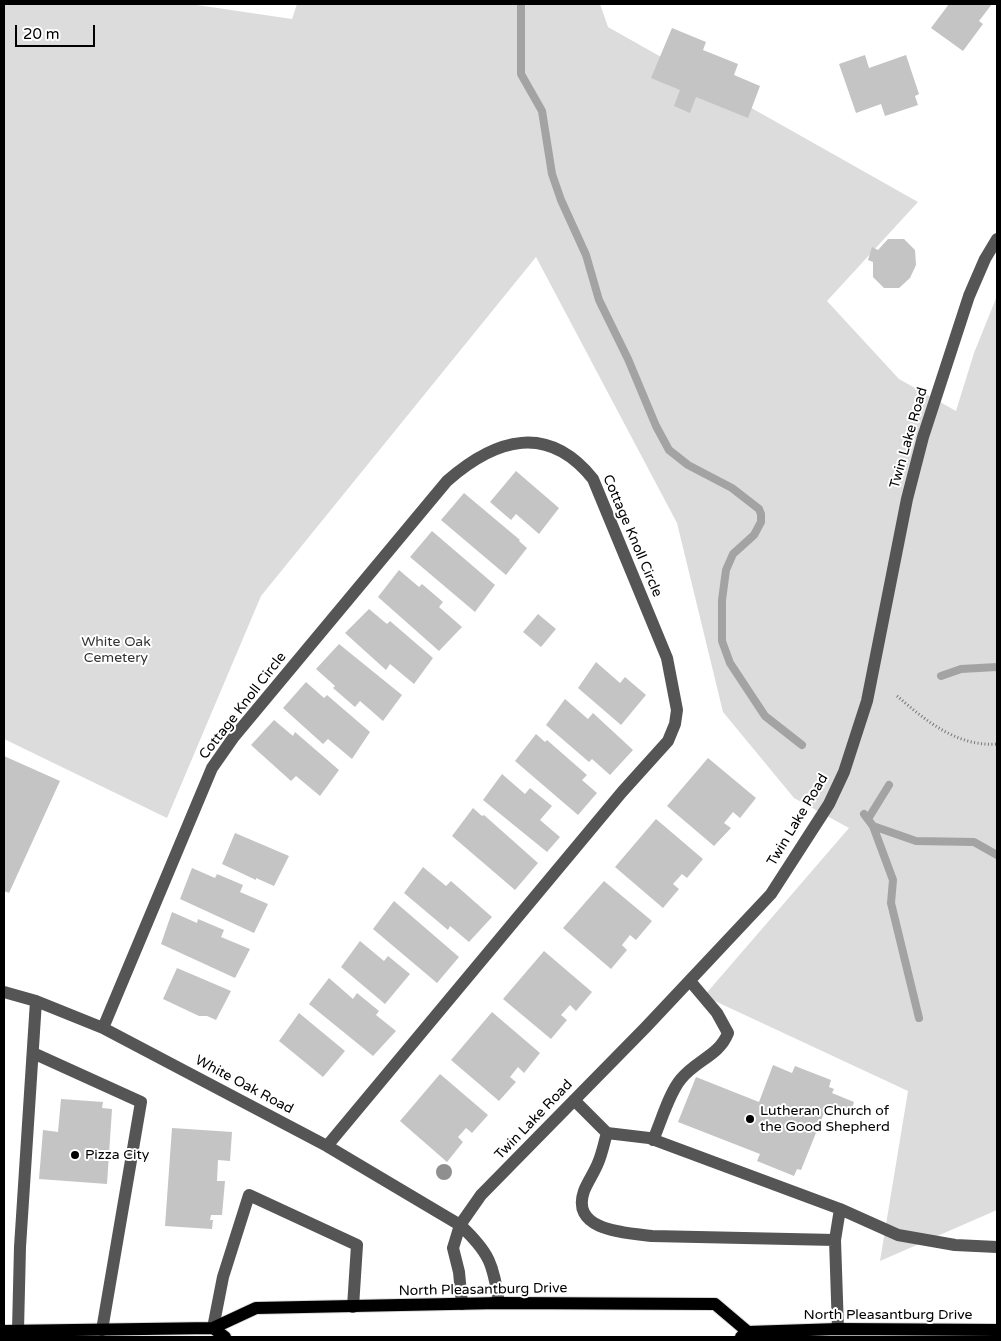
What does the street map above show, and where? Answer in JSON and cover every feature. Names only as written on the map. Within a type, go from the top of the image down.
[{"type":"main road","name":"North Pleasantburg Drive","points":[[4,1331],[213,1328],[256,1308],[499,1303],[715,1304],[745,1335],[838,1328],[997,1330]]},
{"type":"main road","points":[[213,1328],[225,1337]]},
{"type":"street","name":"Twin Lake Road","points":[[460,1225],[483,1193],[690,981],[771,894],[806,843],[844,772],[869,691],[907,499],[923,436],[969,296],[985,259],[997,239]]},
{"type":"street","name":"Cottage Knoll Circle","points":[[103,1028],[212,768],[233,738],[441,488],[462,468],[480,455],[516,443],[548,445],[566,452],[577,460],[593,479],[667,658],[677,710],[675,724],[668,741],[622,792],[327,1146]]},
{"type":"street","points":[[653,1140],[679,1081],[686,1072],[713,1055],[723,1045],[728,1033],[717,1013],[690,981]]},
{"type":"street","name":"White Oak Road","points":[[4,992],[36,1002],[103,1028],[327,1146],[460,1225],[477,1241],[494,1267],[499,1303]]},
{"type":"street","points":[[18,1330],[20,1247],[36,1002]]},
{"type":"street","points":[[33,1053],[141,1102],[102,1330]]},
{"type":"street","points":[[574,1100],[607,1133],[653,1140],[840,1209],[898,1235],[955,1245],[997,1247]]},
{"type":"street","points":[[607,1133],[599,1161],[583,1193],[583,1212],[591,1223],[623,1233],[652,1236],[834,1240]]},
{"type":"street","points":[[213,1328],[223,1277],[249,1195],[356,1244],[353,1307]]},
{"type":"street","points":[[838,1328],[834,1240],[840,1209]]},
{"type":"street","points":[[460,1225],[453,1248],[459,1272],[462,1304]]},
{"type":"path","points":[[897,696],[933,725],[948,733],[986,745],[997,744]]},
{"type":"green space","name":"White Oak Cemetery","points":[[4,4],[190,4],[292,19],[297,4],[600,4],[608,27],[918,202],[827,301],[899,379],[956,411],[974,353],[997,296],[997,1210],[880,1261],[908,1091],[704,996],[849,828],[794,798],[723,712],[677,523],[536,257],[261,596],[167,818],[4,739]]},
{"type":"building","points":[[949,4],[992,4],[979,21],[983,24],[963,51],[931,28]]},
{"type":"building","points":[[672,28],[706,42],[703,50],[738,64],[734,75],[760,86],[748,118],[696,97],[690,113],[674,106],[680,90],[651,78]]},
{"type":"building","points":[[865,55],[869,68],[906,55],[919,94],[915,96],[918,105],[885,116],[881,104],[856,113],[839,64]]},
{"type":"building","points":[[888,239],[904,239],[915,250],[916,265],[910,278],[899,288],[884,288],[873,277],[873,262],[868,260],[872,247],[878,250]]},
{"type":"building","points":[[516,471],[559,508],[539,534],[516,514],[511,520],[490,502]]},
{"type":"building","points":[[464,493],[527,548],[506,575],[441,520]]},
{"type":"building","points":[[432,531],[495,585],[475,612],[410,557]]},
{"type":"building","points":[[399,570],[419,587],[422,584],[443,602],[439,607],[462,627],[439,651],[378,597]]},
{"type":"building","points":[[369,609],[387,624],[390,621],[433,658],[414,684],[390,664],[386,670],[345,633]]},
{"type":"building","points":[[538,614],[556,629],[541,647],[523,632]]},
{"type":"building","points":[[339,644],[402,695],[383,721],[360,701],[355,707],[333,688],[335,686],[316,669]]},
{"type":"building","points":[[596,662],[620,683],[625,677],[646,695],[621,725],[578,688]]},
{"type":"building","points":[[306,682],[324,698],[327,695],[370,732],[352,759],[328,739],[323,744],[283,708]]},
{"type":"building","points":[[565,699],[588,719],[593,713],[633,750],[610,775],[592,759],[589,762],[546,725]]},
{"type":"building","points":[[274,720],[293,736],[295,732],[339,770],[320,796],[296,776],[291,781],[251,745]]},
{"type":"building","points":[[536,734],[545,742],[547,740],[587,775],[582,780],[597,793],[578,815],[515,761]]},
{"type":"building","points":[[4,756],[60,781],[9,893],[4,891]]},
{"type":"building","points":[[708,758],[756,798],[740,818],[733,812],[724,823],[731,828],[714,846],[667,806]]},
{"type":"building","points":[[502,774],[525,794],[530,788],[552,806],[540,820],[560,837],[547,852],[483,800]]},
{"type":"building","points":[[473,808],[482,816],[484,815],[538,863],[515,890],[452,836]]},
{"type":"building","points":[[656,819],[703,859],[687,878],[682,874],[673,884],[679,889],[663,908],[615,867]]},
{"type":"building","points":[[235,833],[289,856],[274,886],[222,864]]},
{"type":"building","points":[[423,867],[446,886],[451,881],[492,917],[469,942],[450,926],[448,930],[404,893]]},
{"type":"building","points":[[192,868],[215,878],[217,874],[243,885],[240,892],[268,904],[254,933],[180,899]]},
{"type":"building","points":[[604,881],[652,921],[636,940],[630,935],[622,945],[627,950],[611,969],[563,928]]},
{"type":"building","points":[[394,901],[459,957],[437,983],[373,929]]},
{"type":"building","points":[[172,912],[197,923],[198,919],[224,930],[221,937],[250,949],[235,978],[161,944]]},
{"type":"building","points":[[360,941],[384,961],[388,956],[410,974],[385,1004],[341,967]]},
{"type":"building","points":[[544,951],[592,992],[576,1011],[570,1005],[561,1015],[567,1020],[551,1039],[503,999]]},
{"type":"building","points":[[177,968],[231,991],[216,1020],[207,1016],[199,1016],[163,999]]},
{"type":"building","points":[[329,978],[353,999],[357,993],[379,1011],[376,1015],[396,1031],[373,1056],[309,1004]]},
{"type":"building","points":[[492,1012],[540,1053],[524,1073],[518,1067],[510,1077],[516,1082],[499,1101],[451,1060]]},
{"type":"building","points":[[299,1013],[345,1051],[323,1077],[279,1041]]},
{"type":"building","name":"Lutheran Church of the Good Shepherd","points":[[773,1065],[792,1073],[795,1066],[831,1080],[829,1087],[834,1089],[832,1093],[854,1102],[849,1117],[826,1108],[801,1170],[797,1169],[794,1176],[757,1161],[760,1154],[678,1122],[696,1077],[759,1102]]},
{"type":"building","points":[[440,1074],[488,1115],[472,1133],[466,1128],[458,1137],[463,1142],[447,1162],[400,1121]]},
{"type":"building","name":"Pizza City","points":[[61,1099],[103,1102],[102,1108],[112,1109],[107,1184],[39,1179],[43,1130],[58,1132]]},
{"type":"building","points":[[172,1128],[232,1132],[230,1161],[218,1160],[217,1181],[225,1181],[222,1215],[211,1215],[210,1220],[213,1220],[212,1229],[165,1226]]},
{"type":"waterway","points":[[521,4],[521,74],[542,111],[552,174],[561,200],[586,255],[599,300],[628,359],[656,426],[669,450],[688,465],[732,488],[759,509],[761,514],[761,522],[754,535],[733,554],[726,570],[722,600],[722,641],[730,663],[765,716],[802,745]]},
{"type":"waterway","points":[[941,676],[961,669],[997,667]]},
{"type":"waterway","points":[[868,819],[889,785]]},
{"type":"waterway","points":[[864,814],[873,826],[893,880],[891,903],[919,1018]]},
{"type":"waterway","points":[[873,826],[916,841],[974,842],[997,855]]},
{"type":"place","name":"Lutheran Church of the Good Shepherd","points":[[750,1119]]},
{"type":"place","name":"Pizza City","points":[[75,1155]]}]
